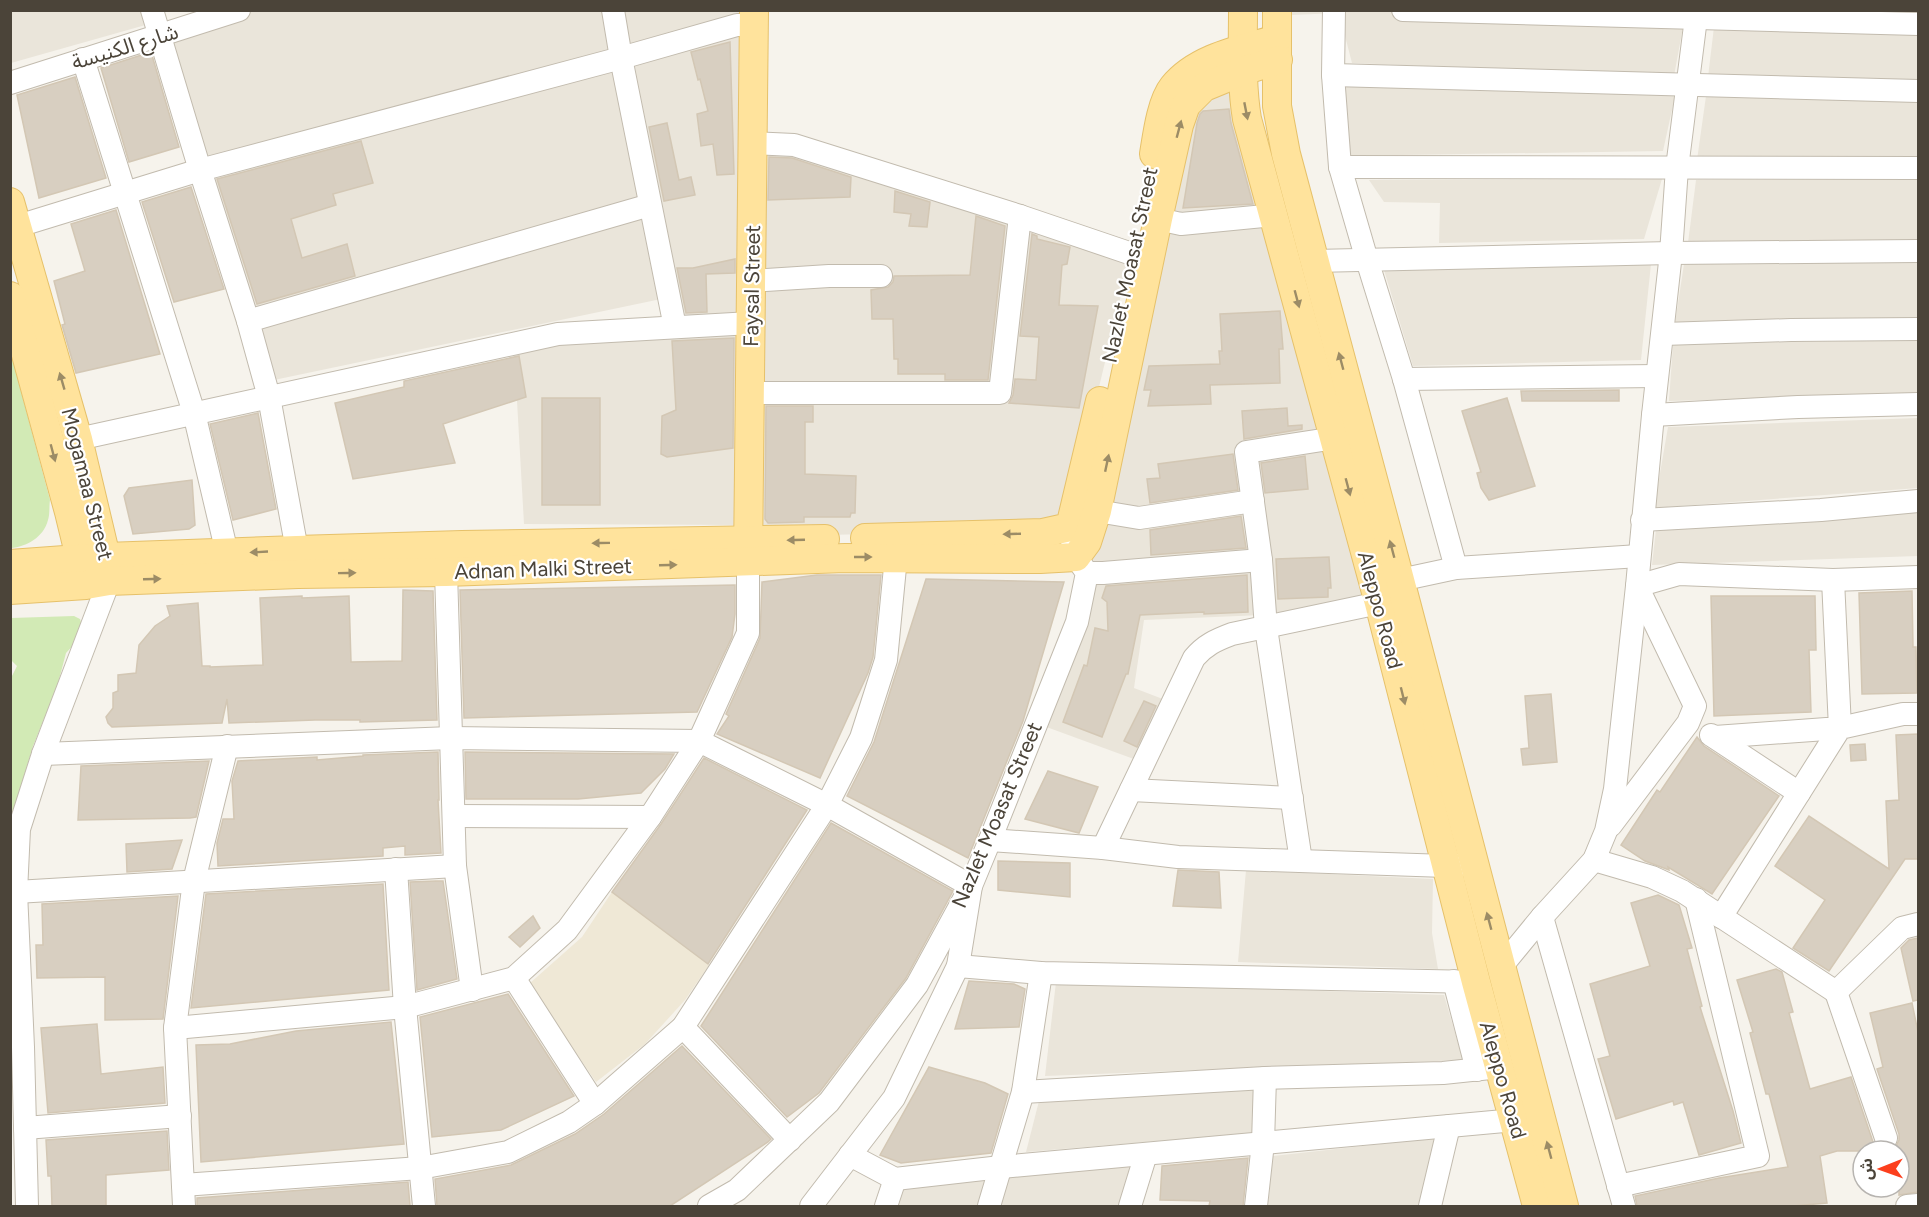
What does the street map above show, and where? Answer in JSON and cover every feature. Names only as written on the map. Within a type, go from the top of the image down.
[{"type":"main road","name":"Aleppo Road","points":[[1243,10],[1244,102],[1247,119],[1379,603],[1460,865],[1501,967],[1564,1206]]},
{"type":"main road","name":"Aleppo Road","points":[[1277,10],[1277,106],[1286,154],[1400,580],[1460,865],[1465,982],[1489,1068],[1515,1120],[1537,1206]]},
{"type":"main road","name":"Faysal Street","points":[[748,552],[754,18]]},
{"type":"main road","name":"Nazlet Moasat Street","points":[[1070,527],[1135,255],[1161,113],[1172,88],[1205,63],[1243,60],[1278,50]]},
{"type":"main road","name":"Nazlet Moasat Street","points":[[1081,565],[1097,511],[1179,125],[1186,105],[1204,87],[1243,60]]},
{"type":"main road","name":"Mogamaa Street","points":[[14,214],[78,439],[96,571]]},
{"type":"main road","name":"Mogamaa Street","points":[[10,296],[96,571]]},
{"type":"main road","name":"Adnan Malki Street","points":[[10,591],[96,571],[227,553],[298,562],[446,572],[1043,533],[1070,527]]},
{"type":"main road","name":"Adnan Malki Street","points":[[10,564],[96,571],[298,562],[462,545],[1040,559],[1081,565]]},
{"type":"street","points":[[152,10],[248,321],[269,397],[298,562]]},
{"type":"street","name":"شارع الكنيسة","points":[[10,83],[239,10]]},
{"type":"street","points":[[613,10],[675,327]]},
{"type":"street","points":[[1335,10],[1333,75],[1340,167],[1404,379],[1456,568]]},
{"type":"street","points":[[1403,10],[1696,14],[1918,24]]},
{"type":"street","points":[[1501,967],[1542,917],[1594,860],[1606,831],[1615,789],[1663,334],[1677,168],[1696,14]]},
{"type":"street","points":[[14,214],[125,193],[200,170],[621,58],[737,25],[754,18]]},
{"type":"street","points":[[83,59],[194,413],[227,553]]},
{"type":"street","points":[[1333,75],[1918,91]]},
{"type":"street","points":[[754,143],[794,145],[1020,216],[1135,255]]},
{"type":"street","points":[[1340,167],[1918,168]]},
{"type":"street","points":[[248,321],[650,205]]},
{"type":"street","points":[[1158,219],[1181,224],[1275,215]]},
{"type":"street","points":[[750,393],[1000,393],[1020,216]]},
{"type":"street","points":[[1314,261],[1918,250]]},
{"type":"street","points":[[752,281],[829,276],[881,276]]},
{"type":"street","points":[[78,439],[558,334],[751,323]]},
{"type":"street","points":[[1663,334],[1918,329]]},
{"type":"street","points":[[1404,379],[1658,376]]},
{"type":"street","points":[[1653,415],[1798,407],[1918,404]]},
{"type":"street","points":[[1301,861],[1266,628],[1261,560],[1246,452],[1335,438]]},
{"type":"street","points":[[1097,511],[1139,518],[1253,501]]},
{"type":"street","points":[[1642,520],[1821,510],[1918,501]]},
{"type":"street","name":"Nazlet Moasat Street","points":[[709,1206],[737,1190],[829,1102],[917,984],[971,885],[1077,622],[1081,565],[1070,527]]},
{"type":"street","points":[[175,1028],[405,1007],[514,978],[567,930],[650,817],[699,741],[748,633],[748,552]]},
{"type":"street","points":[[1103,848],[1194,658],[1214,641],[1232,634],[1379,603],[1400,580],[1456,568],[1639,556]]},
{"type":"street","points":[[227,746],[194,882],[175,1028],[183,1196],[420,1168],[508,1152],[568,1122],[595,1104],[683,1027],[827,805],[861,738],[886,660],[896,557]]},
{"type":"street","points":[[1081,565],[1104,573],[1261,560]]},
{"type":"street","name":"Mogamaa Street","points":[[44,754],[95,618],[96,571]]},
{"type":"street","points":[[446,572],[455,866],[471,990]]},
{"type":"street","points":[[1637,586],[1679,574],[1833,580],[1918,577]]},
{"type":"street","points":[[1721,916],[1840,728],[1833,580]]},
{"type":"street","points":[[1606,831],[1688,723],[1695,706],[1637,586]]},
{"type":"street","points":[[1715,737],[1840,728],[1903,714],[1918,714]]},
{"type":"street","points":[[1688,723],[1715,737],[1799,793]]},
{"type":"street","points":[[27,1206],[25,1128],[17,1047],[16,892],[19,829],[44,754],[451,738],[699,741],[827,805],[971,885],[958,966],[894,1098],[811,1206]]},
{"type":"street","points":[[1131,790],[1292,798]]},
{"type":"street","points":[[454,816],[650,817]]},
{"type":"street","points":[[990,840],[1103,848],[1178,857],[1460,865]]},
{"type":"street","points":[[1594,860],[1652,877],[1696,899],[1836,992],[1886,1138]]},
{"type":"street","points":[[16,892],[455,866]]},
{"type":"street","points":[[396,869],[405,1007],[424,1206]]},
{"type":"street","points":[[1542,917],[1621,1196],[1758,1156],[1696,899]]},
{"type":"street","points":[[1836,992],[1902,928],[1918,924]]},
{"type":"street","points":[[958,966],[1041,973],[1465,982]]},
{"type":"street","points":[[989,1206],[1023,1092],[1041,973]]},
{"type":"street","points":[[514,978],[595,1104]]},
{"type":"street","points":[[683,1027],[790,1140]]},
{"type":"street","points":[[1023,1092],[1265,1078],[1443,1073],[1489,1068]]},
{"type":"street","points":[[1256,1206],[1263,1143],[1265,1078]]},
{"type":"street","points":[[25,1128],[180,1116]]},
{"type":"street","points":[[850,1155],[895,1179],[1001,1167],[1515,1120]]},
{"type":"street","points":[[1430,1206],[1449,1126]]},
{"type":"street","points":[[1130,1206],[1146,1154]]},
{"type":"street","points":[[886,1206],[895,1179]]},
{"type":"street","points":[[1907,1206],[1918,1205]]},
{"type":"shaded area","points":[[605,10],[611,49],[207,161],[171,41],[245,11]]},
{"type":"shaded area","points":[[1551,10],[1683,27],[1674,76],[1352,63],[1339,13],[1291,15],[1291,11]]},
{"type":"shaded area","points":[[11,11],[145,11],[149,24],[11,63]]},
{"type":"shaded area","points":[[615,11],[751,11],[622,53]]},
{"type":"shaded area","points":[[1714,27],[1918,33],[1918,81],[1708,77]]},
{"type":"shaded area","points":[[751,29],[747,318],[678,322],[624,60]]},
{"type":"shaded area","points":[[616,67],[640,198],[255,311],[210,178]]},
{"type":"shaded area","points":[[1343,75],[1675,96],[1663,151],[1339,156]]},
{"type":"shaded area","points":[[1229,86],[1374,601],[1262,615],[1144,620],[1134,688],[1168,701],[1142,762],[1041,725],[1088,564],[1099,550],[1111,516],[1190,124],[1196,108]]},
{"type":"shaded area","points":[[1706,96],[1918,101],[1918,160],[1697,160]]},
{"type":"shaded area","points":[[758,147],[794,150],[1130,258],[1069,512],[1055,529],[756,537]]},
{"type":"shaded area","points":[[1662,179],[1644,239],[1439,243],[1440,203],[1384,202],[1369,180]]},
{"type":"shaded area","points":[[1696,180],[1918,180],[1918,240],[1688,243]]},
{"type":"shaded area","points":[[646,213],[661,299],[274,380],[259,326]]},
{"type":"shaded area","points":[[1918,261],[1918,320],[1675,323],[1684,264]]},
{"type":"shaded area","points":[[1651,264],[1641,360],[1413,366],[1384,270]]},
{"type":"shaded area","points":[[745,330],[743,525],[524,524],[514,348]]},
{"type":"shaded area","points":[[1918,340],[1918,394],[1669,401],[1673,344]]},
{"type":"shaded area","points":[[1918,418],[1918,488],[1654,508],[1668,427]]},
{"type":"shaded area","points":[[1918,510],[1918,556],[1652,565],[1656,529]]},
{"type":"shaded area","points":[[1246,870],[1433,879],[1432,933],[1438,969],[1238,962]]},
{"type":"shaded area","points":[[612,892],[709,965],[685,1000],[645,1044],[596,1082],[529,984],[582,937]]},
{"type":"shaded area","points":[[1056,982],[1444,995],[1463,1060],[1045,1076]]},
{"type":"shaded area","points":[[1265,1088],[1254,1133],[1026,1152],[1039,1101]]},
{"type":"shaded area","points":[[1435,1138],[1418,1206],[1268,1206],[1273,1156]]},
{"type":"shaded area","points":[[1133,1164],[1119,1206],[996,1206],[1007,1167]]},
{"type":"shaded area","points":[[986,1179],[978,1206],[887,1206],[893,1185]]},
{"type":"green space","points":[[10,350],[50,500],[49,518],[43,531],[23,546],[11,548]]},
{"type":"green space","points":[[74,616],[80,619],[83,629],[77,641],[66,653],[57,687],[33,746],[11,816],[10,680],[17,666],[11,660],[11,618]]},
{"type":"building","points":[[730,42],[734,174],[717,175],[713,144],[701,146],[697,114],[708,111],[691,52]]},
{"type":"building","points":[[151,52],[179,147],[129,162],[101,68]]},
{"type":"building","points":[[75,77],[106,178],[39,198],[17,95]]},
{"type":"building","points":[[1229,109],[1253,204],[1183,208],[1200,114],[1203,111]]},
{"type":"building","points":[[667,123],[679,180],[691,177],[695,195],[664,201],[649,127]]},
{"type":"building","points":[[361,141],[373,183],[333,194],[336,205],[291,219],[302,258],[347,244],[355,276],[257,304],[217,179]]},
{"type":"building","points":[[769,157],[792,158],[851,177],[850,197],[768,200]]},
{"type":"building","points":[[191,187],[224,289],[174,302],[142,202]]},
{"type":"building","points":[[895,191],[930,202],[927,227],[909,226],[911,214],[894,212]]},
{"type":"building","points":[[116,210],[160,354],[76,373],[62,325],[65,324],[54,281],[85,271],[71,224]]},
{"type":"building","points":[[976,216],[1005,226],[988,380],[945,380],[945,374],[898,374],[898,359],[894,359],[893,319],[872,319],[871,290],[888,287],[893,282],[894,276],[970,275]]},
{"type":"building","points":[[1032,234],[1037,236],[1037,239],[1070,247],[1067,264],[1062,265],[1059,305],[1098,306],[1079,408],[1009,403],[1013,395],[1015,379],[1036,380],[1039,337],[1020,336]]},
{"type":"building","points":[[735,259],[735,273],[706,274],[707,312],[686,313],[677,268],[693,268]]},
{"type":"building","points":[[1280,311],[1283,349],[1279,349],[1280,383],[1210,385],[1211,404],[1148,406],[1151,390],[1144,390],[1149,366],[1220,364],[1219,351],[1222,351],[1220,314]]},
{"type":"building","points":[[734,338],[733,448],[667,457],[661,454],[662,416],[676,410],[672,341]]},
{"type":"building","points":[[519,356],[526,397],[443,424],[455,463],[353,479],[335,403],[404,387],[404,381]]},
{"type":"building","points":[[1619,390],[1619,401],[1522,401],[1521,391]]},
{"type":"building","points":[[542,398],[600,398],[600,505],[542,505]]},
{"type":"building","points":[[1507,398],[1535,486],[1489,500],[1481,488],[1477,473],[1481,472],[1462,411]]},
{"type":"building","points":[[766,406],[813,406],[813,422],[805,422],[805,474],[856,476],[855,513],[851,513],[850,517],[804,517],[804,522],[768,523],[765,519]]},
{"type":"building","points":[[1287,408],[1288,426],[1302,425],[1302,429],[1244,439],[1242,411]]},
{"type":"building","points":[[258,413],[276,509],[233,520],[210,424]]},
{"type":"building","points":[[1233,454],[1238,490],[1150,503],[1147,479],[1160,478],[1158,464]]},
{"type":"building","points":[[1305,456],[1308,489],[1265,493],[1261,463]]},
{"type":"building","points":[[192,480],[195,525],[189,529],[133,534],[124,496],[129,488]]},
{"type":"building","points":[[1241,516],[1246,548],[1151,555],[1150,530]]},
{"type":"building","points":[[1329,557],[1331,588],[1328,588],[1328,597],[1278,599],[1276,559]]},
{"type":"building","points":[[817,575],[881,575],[873,657],[868,673],[820,778],[717,734],[729,716],[726,714],[760,638],[762,582]]},
{"type":"building","points":[[1247,575],[1248,612],[1140,615],[1128,674],[1126,674],[1102,737],[1063,722],[1084,665],[1087,666],[1095,628],[1108,631],[1107,602],[1102,598],[1106,586]]},
{"type":"building","points":[[926,579],[1064,582],[1023,721],[968,858],[847,796],[874,742]]},
{"type":"building","points":[[735,585],[732,637],[697,712],[464,718],[460,590]]},
{"type":"building","points":[[403,590],[433,591],[437,720],[229,723],[227,699],[222,723],[112,727],[108,723],[106,717],[113,708],[113,693],[118,691],[118,675],[136,673],[139,645],[155,626],[170,616],[167,606],[198,603],[202,666],[263,665],[260,598],[349,596],[351,662],[402,661]]},
{"type":"building","points":[[1912,591],[1917,693],[1862,694],[1859,593]]},
{"type":"building","points":[[1711,596],[1815,596],[1816,650],[1809,650],[1811,712],[1714,716]]},
{"type":"building","points":[[1551,694],[1557,762],[1523,765],[1521,749],[1529,748],[1525,696]]},
{"type":"building","points":[[1144,701],[1156,706],[1137,747],[1124,741]]},
{"type":"building","points":[[1918,734],[1918,859],[1905,859],[1829,971],[1793,948],[1825,900],[1775,866],[1809,816],[1889,869],[1886,801],[1899,800],[1896,735]]},
{"type":"building","points":[[1697,737],[1704,746],[1779,796],[1712,894],[1668,867],[1669,870],[1645,861],[1621,845],[1657,790],[1660,792]]},
{"type":"building","points":[[1865,744],[1866,760],[1851,761],[1850,745]]},
{"type":"building","points":[[438,752],[441,853],[405,855],[405,846],[383,848],[383,856],[218,866],[217,843],[223,819],[234,819],[232,781],[238,761],[317,757],[317,760],[363,755]]},
{"type":"building","points":[[465,752],[674,754],[665,769],[641,793],[578,799],[466,799]]},
{"type":"building","points":[[704,758],[807,810],[708,964],[612,892],[661,824]]},
{"type":"building","points":[[209,761],[196,817],[78,820],[81,766]]},
{"type":"building","points":[[1048,771],[1098,787],[1079,833],[1025,819]]},
{"type":"building","points":[[831,823],[953,891],[906,978],[819,1093],[787,1117],[701,1026]]},
{"type":"building","points":[[182,840],[172,869],[127,872],[126,844]]},
{"type":"building","points":[[998,861],[1070,863],[1070,897],[998,890]]},
{"type":"building","points":[[1178,870],[1219,872],[1221,908],[1173,906]]},
{"type":"building","points":[[443,881],[457,979],[417,990],[410,882]]},
{"type":"building","points":[[383,884],[389,990],[191,1008],[206,894]]},
{"type":"building","points":[[1658,895],[1679,905],[1692,948],[1687,949],[1702,1006],[1700,1007],[1741,1143],[1699,1155],[1683,1102],[1674,1105],[1673,1101],[1616,1119],[1598,1059],[1610,1056],[1590,984],[1650,966],[1631,903]]},
{"type":"building","points":[[178,896],[163,1019],[105,1020],[105,977],[37,978],[36,945],[43,945],[42,904]]},
{"type":"building","points":[[533,916],[540,928],[520,947],[509,937]]},
{"type":"building","points":[[1918,938],[1918,1000],[1913,1001],[1901,948],[1909,940]]},
{"type":"building","points":[[1776,969],[1782,972],[1793,1012],[1789,1013],[1810,1089],[1851,1077],[1872,1139],[1851,1139],[1851,1151],[1837,1151],[1820,1156],[1827,1203],[1793,1206],[1637,1206],[1635,1196],[1719,1178],[1788,1167],[1769,1094],[1766,1094],[1750,1033],[1753,1032],[1737,980]]},
{"type":"building","points":[[969,981],[1014,984],[1025,989],[1019,1027],[955,1029]]},
{"type":"building","points":[[508,994],[574,1096],[501,1130],[432,1137],[420,1017]]},
{"type":"building","points":[[1912,1003],[1918,1032],[1918,1192],[1911,1193],[1911,1139],[1899,1139],[1877,1069],[1883,1067],[1870,1013]]},
{"type":"building","points":[[391,1022],[404,1144],[201,1162],[196,1045],[230,1044],[296,1031]]},
{"type":"building","points":[[97,1024],[101,1074],[163,1067],[165,1103],[48,1113],[41,1028]]},
{"type":"building","points":[[682,1046],[771,1139],[768,1142],[670,1206],[437,1206],[435,1179],[511,1165],[575,1134],[604,1114]]},
{"type":"building","points":[[929,1067],[985,1083],[1008,1094],[991,1153],[901,1163],[880,1155]]},
{"type":"building","points":[[167,1131],[169,1170],[106,1175],[106,1206],[52,1206],[46,1140]]},
{"type":"building","points":[[1248,1158],[1243,1206],[1209,1206],[1210,1201],[1160,1200],[1162,1166]]},
{"type":"building","points":[[408,1182],[410,1206],[197,1206],[197,1198]]}]
